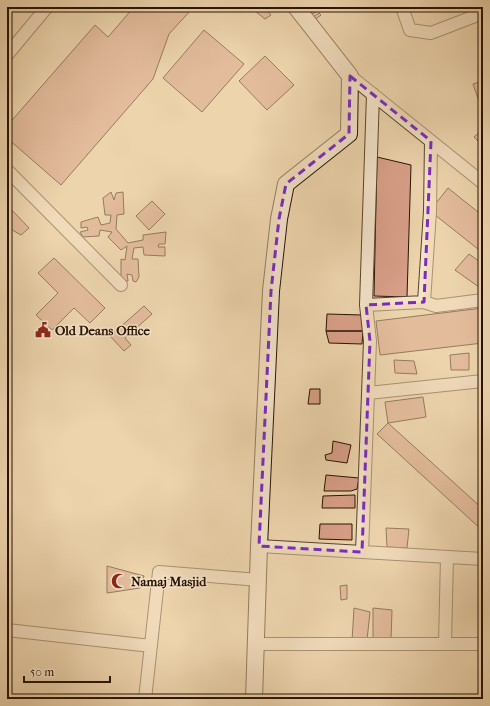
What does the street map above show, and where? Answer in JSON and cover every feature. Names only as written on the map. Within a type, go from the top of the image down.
[{"type":"street","points":[[7,55],[47,7]]},
{"type":"street","points":[[296,7],[350,76],[483,183]]},
{"type":"street","points":[[402,7],[410,30],[431,33],[483,13]]},
{"type":"street","points":[[254,699],[259,546],[271,291],[279,219],[286,184],[349,134],[350,76]]},
{"type":"street","points":[[362,552],[370,341],[366,305],[373,94]]},
{"type":"street","points":[[424,302],[430,211],[431,141]]},
{"type":"street","points":[[7,170],[121,285]]},
{"type":"street","points":[[366,305],[424,302],[436,306],[483,300]]},
{"type":"street","points":[[368,393],[483,381]]},
{"type":"street","points":[[259,546],[483,559]]},
{"type":"street","points":[[445,644],[447,557]]},
{"type":"street","points":[[145,699],[159,572],[258,580]]},
{"type":"street","points":[[7,630],[151,646]]},
{"type":"street","points":[[256,644],[483,644]]},
{"type":"highlighted area","points":[[350,76],[431,141],[424,302],[366,305],[370,341],[362,552],[259,546],[271,291],[279,219],[286,184],[349,134]]},
{"type":"building","points":[[134,7],[188,7],[191,10],[169,34],[153,79],[61,185],[7,138],[7,126],[95,25],[108,37]]},
{"type":"building","points":[[259,7],[265,7],[271,15],[265,19],[255,11]]},
{"type":"building","points":[[304,7],[317,7],[319,10],[311,15],[313,17],[319,13],[321,15],[313,21]]},
{"type":"building","points":[[204,30],[244,64],[202,112],[163,78]]},
{"type":"building","points":[[265,56],[294,85],[267,110],[239,81]]},
{"type":"building","points":[[483,81],[483,109],[482,110],[473,84]]},
{"type":"building","points":[[483,129],[483,146],[474,137]]},
{"type":"building","points":[[377,157],[411,165],[407,297],[374,296]]},
{"type":"building","points":[[448,188],[483,216],[483,253],[430,211]]},
{"type":"building","points":[[111,192],[114,200],[116,193],[123,192],[124,214],[117,215],[116,229],[128,243],[143,240],[143,235],[166,232],[165,244],[159,244],[158,247],[165,247],[165,256],[144,255],[143,247],[134,248],[132,259],[138,259],[139,277],[136,282],[133,281],[132,275],[127,274],[128,281],[121,282],[121,259],[125,260],[127,246],[121,250],[108,237],[112,232],[100,230],[99,236],[83,237],[80,232],[88,230],[87,227],[81,228],[81,222],[98,217],[101,225],[110,223],[111,215],[105,215],[103,198]]},
{"type":"building","points":[[152,201],[165,214],[149,230],[136,216]]},
{"type":"building","points":[[7,205],[29,228],[21,235],[7,227]]},
{"type":"building","points":[[469,254],[483,264],[483,290],[455,270]]},
{"type":"building","points":[[54,258],[105,308],[90,323],[74,308],[52,330],[36,315],[58,293],[38,273]]},
{"type":"building","points":[[144,306],[152,314],[125,338],[131,345],[124,351],[110,336]]},
{"type":"building","points":[[483,308],[483,343],[380,355],[376,321]]},
{"type":"building","points":[[327,314],[362,315],[363,331],[326,331]]},
{"type":"building","points":[[326,331],[363,331],[362,344],[329,343]]},
{"type":"building","points":[[469,353],[469,370],[451,370],[450,355]]},
{"type":"building","points":[[394,360],[414,361],[417,374],[395,373]]},
{"type":"building","points":[[310,389],[320,389],[320,404],[308,404]]},
{"type":"building","points":[[423,397],[426,417],[388,423],[385,402]]},
{"type":"building","points":[[388,423],[483,509],[483,531],[377,434]]},
{"type":"building","points":[[333,441],[351,445],[347,463],[326,460],[325,455],[332,453]]},
{"type":"building","points":[[326,475],[359,478],[357,489],[351,491],[324,491]]},
{"type":"building","points":[[355,495],[355,508],[322,508],[323,496]]},
{"type":"building","points":[[320,524],[352,524],[352,540],[319,539]]},
{"type":"building","points":[[386,528],[409,529],[407,548],[387,547]]},
{"type":"building","points":[[107,566],[144,576],[140,588],[107,593]]},
{"type":"building","points":[[347,585],[347,599],[341,600],[340,586]]},
{"type":"building","points":[[354,608],[370,612],[367,640],[352,641]]},
{"type":"building","points":[[373,608],[392,610],[391,640],[373,640]]},
{"type":"place","name":"Old Deans Office","points":[[43,330]]},
{"type":"place","name":"Namaj Masjid","points":[[119,581]]}]
